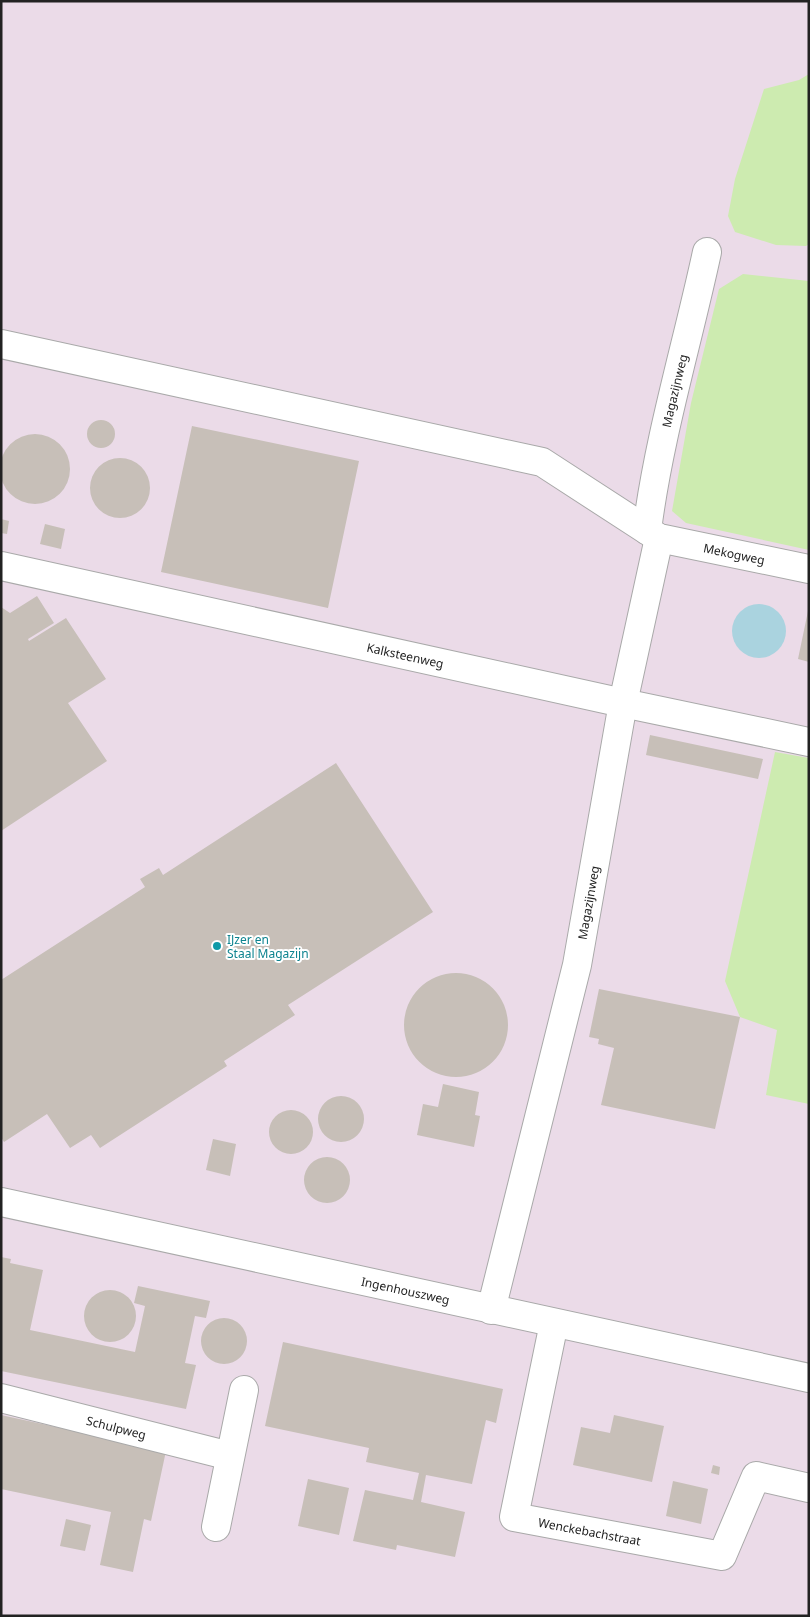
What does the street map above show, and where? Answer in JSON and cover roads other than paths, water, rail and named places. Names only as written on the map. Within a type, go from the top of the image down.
[{"type":"street","name":"Magazijnweg","points":[[491,1310],[577,965],[653,534],[652,492],[660,451],[695,308],[706,252]]},
{"type":"street","points":[[1,344],[542,462],[653,534]]},
{"type":"street","name":"Mekogweg","points":[[653,534],[809,569]]},
{"type":"street","name":"Kalksteenweg","points":[[1,566],[809,742]]},
{"type":"street","name":"Ingenhouszweg","points":[[1,1202],[809,1378]]},
{"type":"street","name":"Wenckebachstraat","points":[[554,1323],[514,1517],[722,1556],[756,1476],[809,1488]]},
{"type":"street","points":[[216,1527],[244,1390]]},
{"type":"street","name":"Schulpweg","points":[[1,1398],[230,1456]]},
{"type":"water","points":[[754,604],[764,604],[774,608],[782,616],[786,631],[782,646],[774,654],[764,658],[754,658],[744,654],[736,646],[732,636],[732,626],[736,616],[744,608]]},
{"type":"place","name":"IJzer en Staal Magazijn","points":[[217,946]]}]
